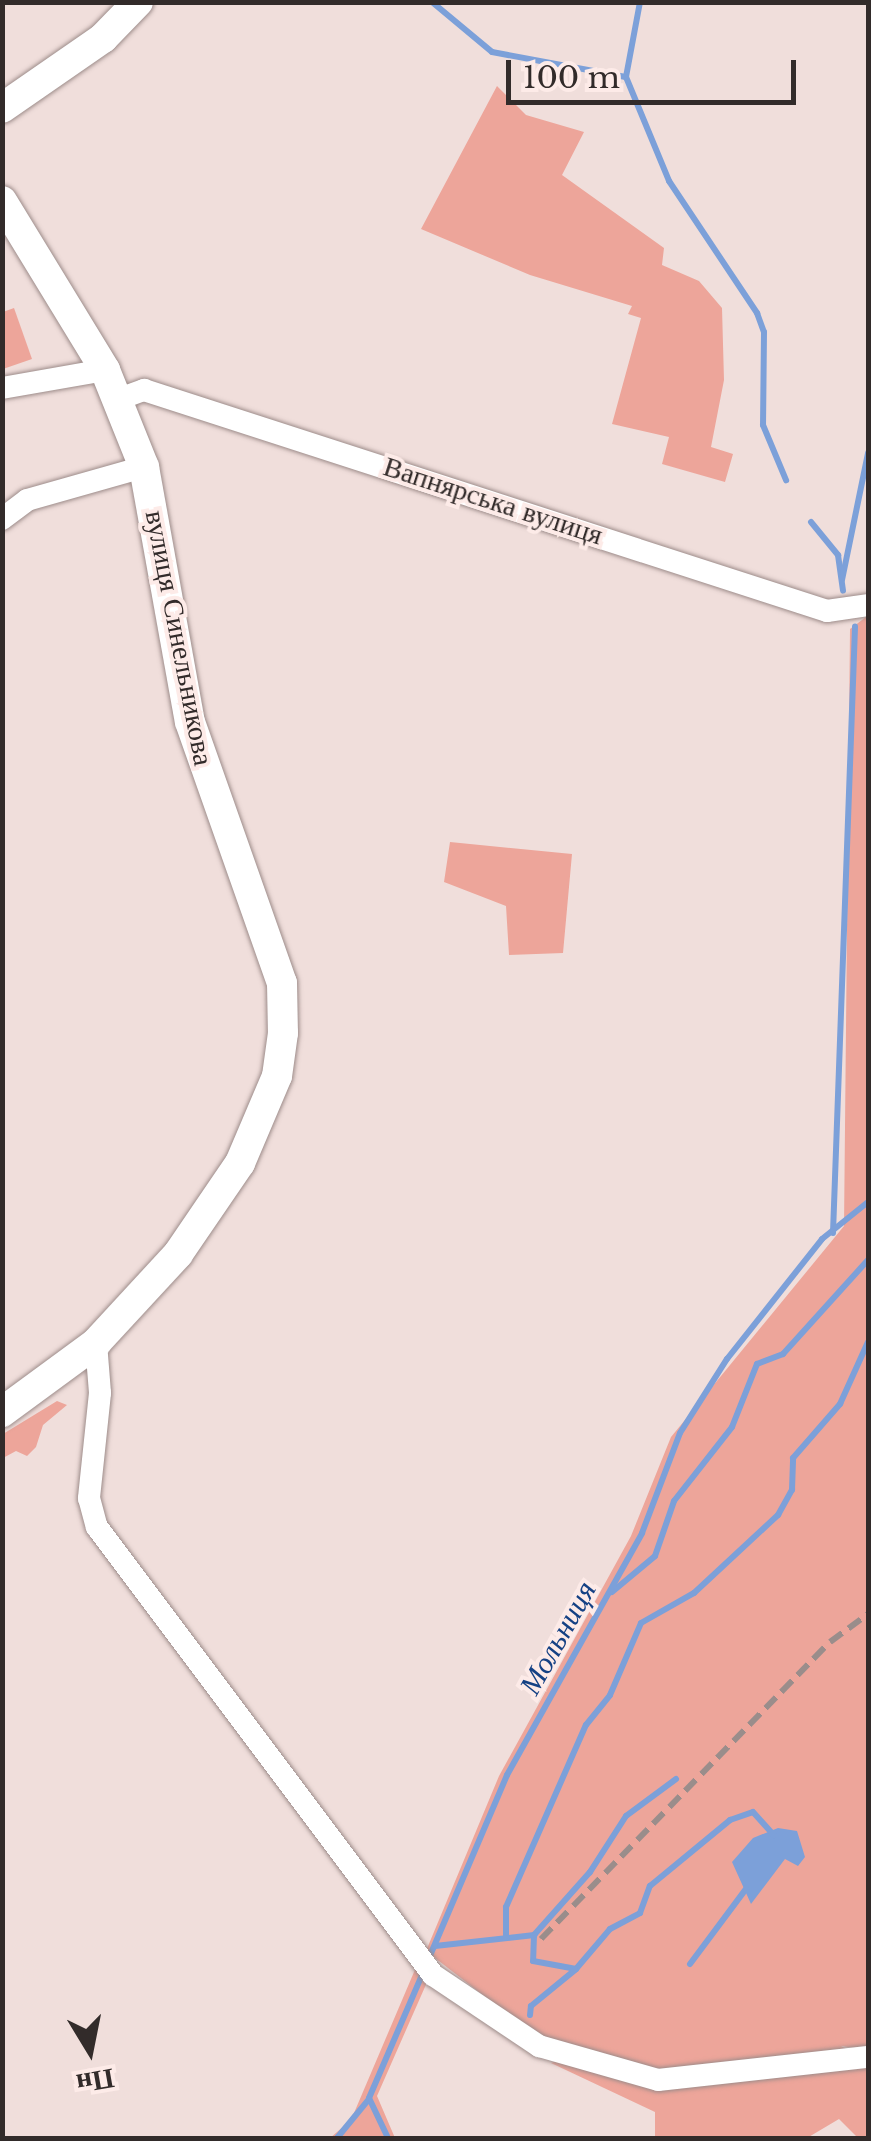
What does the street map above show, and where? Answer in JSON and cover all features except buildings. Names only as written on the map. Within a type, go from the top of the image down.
[{"type":"street","points":[[2,108],[103,38],[138,2]]},
{"type":"street","name":"вулиця Синельникова","points":[[2,201],[105,370],[144,467],[190,722],[282,982],[283,1033],[278,1076],[240,1163],[178,1254],[96,1343],[2,1412]]},
{"type":"street","points":[[2,388],[105,370]]},
{"type":"street","name":"Вапнярська вулиця","points":[[118,400],[144,390],[828,611],[868,605]]},
{"type":"street","points":[[2,518],[27,500],[144,467]]},
{"type":"street","points":[[96,1343],[100,1394],[89,1498],[97,1527],[432,1975],[539,2046],[658,2080],[868,2057]]},
{"type":"shaded area","points":[[497,86],[526,115],[584,132],[562,175],[664,248],[662,265],[699,281],[722,308],[724,380],[711,447],[733,454],[725,482],[662,464],[669,437],[612,424],[641,318],[628,314],[632,306],[530,275],[421,229]]},
{"type":"shaded area","points":[[14,308],[32,359],[3,369],[3,312]]},
{"type":"shaded area","points":[[866,617],[868,2050],[841,2046],[868,2060],[868,2138],[858,2138],[839,2119],[807,2138],[655,2138],[655,2112],[551,2063],[577,2054],[541,2040],[426,1951],[499,1776],[631,1536],[671,1437],[844,1226],[850,629]]},
{"type":"shaded area","points":[[450,842],[572,854],[563,953],[509,955],[506,906],[444,882]]},
{"type":"shaded area","points":[[57,1401],[67,1405],[43,1425],[36,1447],[27,1456],[16,1451],[3,1458],[3,1434]]},
{"type":"shaded area","points":[[417,1965],[428,1980],[377,2096],[395,2138],[330,2138],[351,2120]]},
{"type":"water","points":[[778,1828],[797,1831],[805,1857],[798,1866],[785,1859],[751,1904],[732,1862],[753,1838]]},
{"type":"waterway","points":[[432,2],[492,52],[626,77]]},
{"type":"waterway","points":[[640,2],[626,77],[669,181],[757,313],[764,332],[763,425],[786,480]]},
{"type":"waterway","points":[[842,580],[868,453]]},
{"type":"waterway","points":[[811,522],[838,555],[843,591]]},
{"type":"waterway","points":[[833,1233],[855,626]]},
{"type":"waterway","name":"Мольниця","points":[[429,1958],[507,1775],[642,1533],[680,1433],[727,1359],[822,1239],[868,1202]]},
{"type":"waterway","points":[[612,1592],[655,1556],[674,1501],[732,1427],[757,1364],[783,1354],[868,1260]]},
{"type":"waterway","points":[[506,1935],[506,1907],[586,1725],[610,1695],[641,1623],[694,1593],[778,1515],[792,1490],[793,1458],[840,1404],[868,1342]]},
{"type":"waterway","points":[[676,1779],[626,1816],[590,1872],[534,1935],[533,1961],[576,1969],[610,1929],[640,1913],[650,1886],[730,1820],[753,1812],[774,1835]]},
{"type":"waterway","points":[[690,1964],[746,1889]]},
{"type":"waterway","points":[[435,1946],[534,1935]]},
{"type":"waterway","name":"Мольниця","points":[[388,2138],[369,2098],[424,1970]]},
{"type":"waterway","points":[[530,2015],[531,2006],[575,1970]]},
{"type":"waterway","points":[[337,2138],[369,2099]]},
{"type":"railway","points":[[541,1939],[830,1642],[868,1614]]}]
